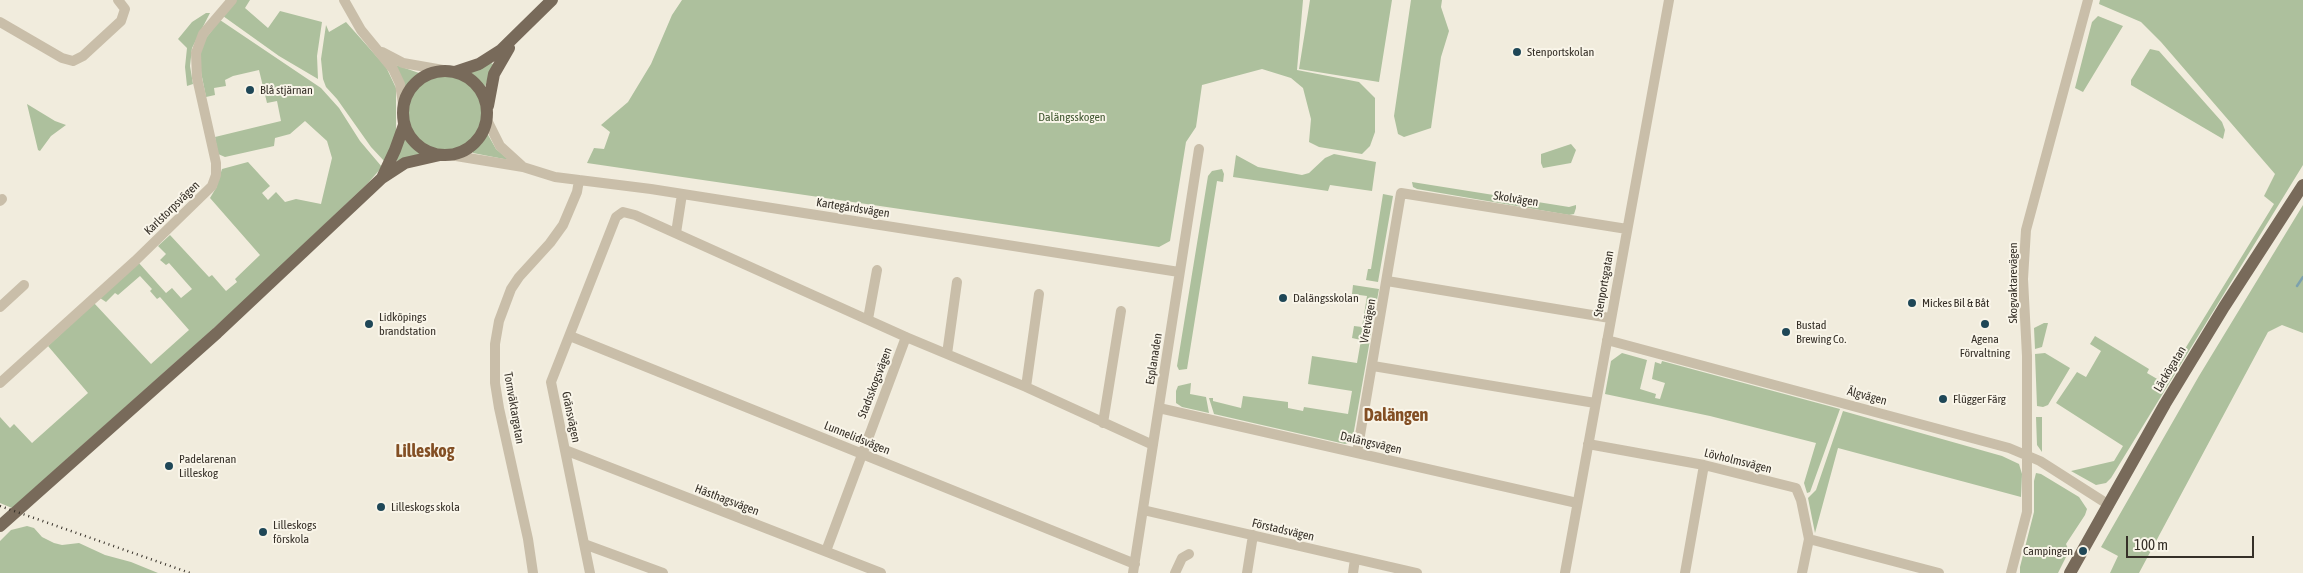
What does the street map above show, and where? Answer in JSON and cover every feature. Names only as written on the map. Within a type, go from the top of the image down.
[{"type":"main road","points":[[382,178],[396,150],[404,124],[403,104],[408,91],[418,80],[430,73],[449,71],[485,62],[516,38],[552,0]]},
{"type":"main road","points":[[0,526],[217,333],[382,178],[406,164],[445,155],[470,146],[481,135],[487,117],[494,74],[516,38]]},
{"type":"main road","points":[[449,71],[471,80],[480,89],[485,101],[487,117]]},
{"type":"main road","points":[[404,124],[410,137],[420,147],[445,155]]},
{"type":"main road","name":"Läckögatan","points":[[2070,573],[2165,404],[2224,307],[2303,185]]},
{"type":"street","points":[[0,22],[62,58],[73,61],[83,56],[121,21],[125,9],[118,0]]},
{"type":"street","points":[[344,0],[360,30],[377,49],[397,77],[402,92],[403,104]]},
{"type":"street","name":"Stenportsgatan","points":[[1565,573],[1669,0]]},
{"type":"street","name":"Skogvaktarevägen","points":[[2011,573],[2027,512],[2027,384],[2023,279],[2026,230],[2088,0]]},
{"type":"street","name":"Karlstorpsvägen","points":[[0,383],[127,268],[212,186],[216,175],[216,163],[197,78],[196,53],[203,34],[224,2]]},
{"type":"street","points":[[377,49],[403,63],[449,71]]},
{"type":"street","name":"Kartegårdsvägen","points":[[487,117],[500,146],[523,167]]},
{"type":"street","name":"Esplanaden","points":[[1134,568],[1198,149]]},
{"type":"street","name":"Kartegårdsvägen","points":[[445,155],[523,167],[555,177],[682,194],[1179,272]]},
{"type":"street","name":"Tornväktargatan","points":[[532,573],[528,539],[499,408],[495,383],[494,344],[499,321],[511,289],[564,225],[577,192],[579,180]]},
{"type":"street","name":"Skolvägen","points":[[1401,193],[1626,229]]},
{"type":"street","name":"Vretvägen","points":[[1358,453],[1401,193]]},
{"type":"street","points":[[682,194],[676,233],[1153,445]]},
{"type":"street","name":"Gränsvägen","points":[[590,573],[551,387],[616,217],[627,212],[676,233]]},
{"type":"street","points":[[868,319],[877,270]]},
{"type":"street","points":[[1387,281],[1610,318]]},
{"type":"street","points":[[947,354],[957,282]]},
{"type":"street","points":[[0,307],[24,285]]},
{"type":"street","points":[[1026,387],[1039,294]]},
{"type":"street","points":[[1104,423],[1121,311]]},
{"type":"street","name":"Lunnelidsvägen","points":[[570,336],[862,454],[1134,568]]},
{"type":"street","name":"Stadsskogsvägen","points":[[826,551],[906,336]]},
{"type":"street","name":"Älgvägen","points":[[1606,340],[2009,448],[2040,461],[2109,505]]},
{"type":"street","points":[[1373,366],[1595,403]]},
{"type":"street","name":"Dalängsvägen","points":[[1159,408],[1577,503]]},
{"type":"street","name":"Lövholmsvägen","points":[[1588,444],[1704,465],[1796,488],[1801,500],[1809,539],[1802,573]]},
{"type":"street","name":"Hästhagsvägen","points":[[565,450],[881,573]]},
{"type":"street","points":[[1685,573],[1704,465]]},
{"type":"street","name":"Förstadsvägen","points":[[1143,510],[1417,573]]},
{"type":"street","points":[[1246,573],[1253,536]]},
{"type":"street","points":[[1809,539],[1939,573]]},
{"type":"street","points":[[584,544],[663,573]]},
{"type":"street","points":[[1175,573],[1182,558],[1189,554]]},
{"type":"street","points":[[1352,573],[1355,559]]},
{"type":"green space","points":[[236,0],[250,0],[245,8],[268,28],[280,11],[322,22],[317,56],[318,79],[279,56],[223,16]]},
{"type":"green space","name":"Dalängsskogen","points":[[682,0],[1303,0],[1297,70],[1359,82],[1375,98],[1375,132],[1370,146],[1362,154],[1319,147],[1309,142],[1311,119],[1303,88],[1291,78],[1262,69],[1202,85],[1196,127],[1186,142],[1170,241],[1159,247],[587,163],[594,148],[604,149],[610,132],[601,125],[628,102],[651,64],[672,15]]},
{"type":"green space","points":[[1310,0],[1392,0],[1379,82],[1299,69]]},
{"type":"green space","points":[[1411,0],[1442,0],[1441,7],[1449,31],[1441,57],[1431,128],[1404,137],[1398,134],[1394,116]]},
{"type":"green space","points":[[2100,0],[2303,0],[2303,165],[2111,478],[2106,483],[2096,485],[2071,471],[2114,461],[2123,446],[2056,403],[2077,372],[2086,377],[2101,351],[2090,344],[2095,336],[2149,369],[2147,373],[2164,383],[2274,204],[2264,196],[2275,174],[2161,42],[2141,22],[2099,4]]},
{"type":"green space","points":[[206,13],[210,13],[192,48],[190,66],[193,84],[187,86],[185,67],[187,48],[178,39],[192,22]]},
{"type":"green space","points":[[2098,16],[2123,26],[2083,92],[2075,88],[2092,22]]},
{"type":"green space","points":[[220,20],[321,88],[339,108],[360,141],[382,167],[368,183],[244,301],[12,508],[0,503],[0,417],[10,428],[14,424],[32,443],[88,393],[48,346],[94,303],[151,364],[189,330],[160,297],[157,299],[150,291],[152,289],[140,276],[118,295],[115,293],[106,302],[100,298],[138,262],[166,293],[172,288],[181,298],[192,289],[169,263],[166,265],[160,260],[166,254],[158,246],[170,235],[209,277],[212,275],[226,291],[237,282],[235,279],[260,255],[210,198],[216,188],[222,169],[248,162],[270,186],[262,193],[268,200],[276,192],[285,202],[296,199],[321,204],[332,158],[327,141],[305,121],[290,134],[275,138],[274,146],[225,157],[218,154],[215,137],[281,121],[277,101],[267,103],[259,70],[233,76],[225,80],[226,86],[214,88],[215,95],[206,97],[200,67],[201,50],[206,38]]},
{"type":"green space","points":[[346,22],[386,67],[396,88],[396,135],[385,162],[371,147],[337,99],[326,87],[323,79],[321,59],[326,25],[329,32]]},
{"type":"green space","points":[[2150,49],[2159,51],[2222,122],[2225,130],[2223,139],[2131,85],[2131,80]]},
{"type":"green space","points":[[491,63],[493,64],[485,87],[469,73]]},
{"type":"green space","points":[[396,65],[419,73],[406,88],[405,88]]},
{"type":"green space","points":[[445,74],[460,77],[472,85],[480,97],[483,112],[480,127],[472,139],[460,147],[445,150],[430,147],[418,139],[410,127],[407,112],[410,97],[418,85],[430,77]]},
{"type":"green space","points":[[27,104],[55,121],[66,125],[51,136],[40,151],[38,150]]},
{"type":"green space","points":[[487,133],[496,149],[509,160],[473,153],[472,149]]},
{"type":"green space","points":[[405,138],[423,153],[397,161],[396,159]]},
{"type":"green space","points":[[1571,144],[1576,150],[1571,163],[1543,168],[1541,154]]},
{"type":"green space","points":[[1334,154],[1376,162],[1372,191],[1330,185],[1328,191],[1233,177],[1236,155],[1258,167],[1302,175],[1309,173],[1325,158]]},
{"type":"green space","points":[[1222,169],[1224,174],[1223,182],[1217,181],[1187,369],[1179,370],[1177,366],[1208,176],[1212,171]]},
{"type":"green space","points":[[1412,182],[1569,207],[1576,205],[1576,208],[1574,214],[1569,215],[1417,189],[1413,187]]},
{"type":"green space","points":[[1383,194],[1393,196],[1378,282],[1366,280],[1368,269],[1371,269]]},
{"type":"green space","points":[[2303,205],[2303,333],[2282,325],[2268,332],[2139,573],[2110,573],[2118,556],[2101,547],[2199,376]]},
{"type":"green space","points":[[1353,285],[1379,289],[1352,442],[1345,444],[1214,414],[1209,398],[1213,398],[1213,401],[1241,408],[1243,396],[1288,402],[1288,408],[1303,411],[1304,407],[1348,414],[1352,391],[1308,384],[1312,356],[1357,363],[1361,340],[1352,338],[1354,326],[1362,327],[1367,296],[1352,294]]},
{"type":"green space","points":[[2048,323],[2042,347],[2035,349],[2034,328]]},
{"type":"green space","points":[[1622,353],[1647,360],[1640,389],[1656,394],[1655,398],[1660,399],[1665,383],[1652,379],[1655,362],[1661,364],[1662,361],[1840,409],[1810,492],[1807,493],[1804,483],[1816,443],[1710,416],[1605,394],[1611,361]]},
{"type":"green space","points":[[2045,353],[2070,368],[2048,405],[2043,407],[2037,406],[2035,354]]},
{"type":"green space","points":[[1191,383],[1190,394],[1206,397],[1209,413],[1182,407],[1176,403],[1178,386]]},
{"type":"green space","points":[[1843,411],[2002,456],[2019,464],[2022,474],[2021,497],[1838,448],[1815,533],[1808,498],[1816,490]]},
{"type":"green space","points":[[2036,417],[2042,417],[2042,452],[2037,445]]},
{"type":"green space","points":[[2036,473],[2041,474],[2079,497],[2087,509],[2066,544],[2069,551],[2058,573],[2020,573],[2034,512],[2034,481]]},
{"type":"green space","points":[[27,526],[34,528],[42,537],[54,543],[62,545],[79,543],[105,555],[131,562],[158,573],[0,573],[0,541],[11,530]]},
{"type":"waterway","points":[[2297,286],[2303,277]]},
{"type":"railway","points":[[0,506],[190,573]]},
{"type":"place","name":"Stenportskolan","points":[[1517,52]]},
{"type":"place","name":"Blå stjärnan","points":[[250,90]]},
{"type":"place","name":"Dalängsskolan","points":[[1283,298]]},
{"type":"place","name":"Mickes Bil & Båt","points":[[1912,303]]},
{"type":"place","name":"Lidköpings brandstation","points":[[369,324]]},
{"type":"place","name":"Agena Förvaltning","points":[[1985,324]]},
{"type":"place","name":"Bustad Brewing Co.","points":[[1786,332]]},
{"type":"place","name":"Flügger Färg","points":[[1943,399]]},
{"type":"place","name":"Padelarenan Lilleskog","points":[[169,466]]},
{"type":"place","name":"Lilleskogs skola","points":[[381,507]]},
{"type":"place","name":"Lilleskogs förskola","points":[[263,532]]},
{"type":"place","name":"Campingen","points":[[2083,551]]},
{"type":"district","name":"Dalängen","points":[[1396,415]]},
{"type":"district","name":"Lilleskog","points":[[425,451]]}]
